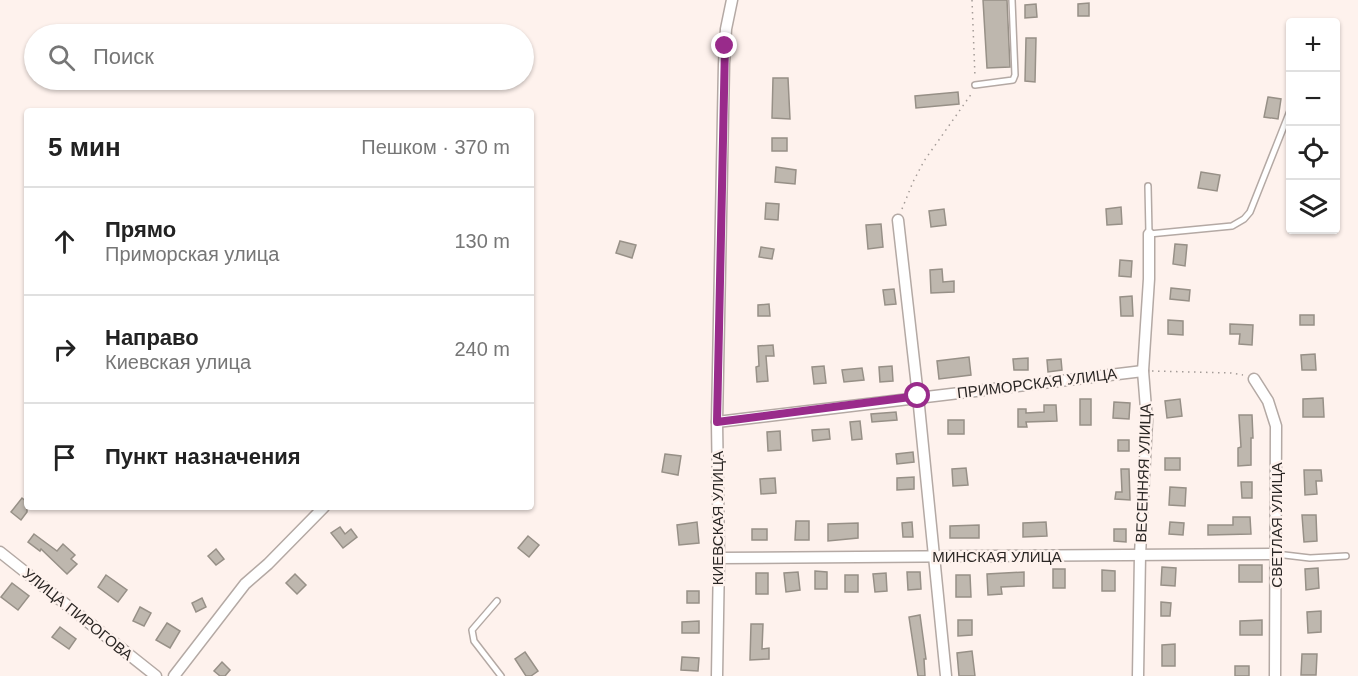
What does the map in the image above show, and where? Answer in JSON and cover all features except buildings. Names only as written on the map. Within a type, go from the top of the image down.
[{"type":"street","name":"КИЕВСКАЯ УЛИЦА","points":[[717,676],[719,558],[717,422],[724,64],[726,29],[732,0]]},
{"type":"street","points":[[898,220],[946,676]]},
{"type":"street","name":"ВЕСЕННЯЯ УЛИЦА","points":[[1138,676],[1140,555],[1147,421],[1143,371],[1149,279],[1149,234]]},
{"type":"street","name":"ПРИМОРСКАЯ УЛИЦА","points":[[717,422],[918,396],[1143,371]]},
{"type":"street","name":"СВЕТЛАЯ УЛИЦА","points":[[1254,379],[1268,401],[1276,426],[1275,676]]},
{"type":"street","points":[[174,676],[245,584],[321,510]]},
{"type":"street","name":"УЛИЦА ПИРОГОВА","points":[[0,552],[156,676]]},
{"type":"street","name":"МИНСКАЯ УЛИЦА","points":[[719,558],[1275,554]]},
{"type":"lane","points":[[975,85],[1007,82],[1013,80],[1016,75],[1012,0]]},
{"type":"lane","points":[[1148,186],[1149,234],[1232,226],[1244,219],[1250,212],[1286,121]]},
{"type":"lane","points":[[1275,554],[1310,558],[1346,556]]},
{"type":"lane","points":[[497,601],[472,630],[471,635],[501,676]]},
{"type":"path","points":[[898,220],[924,161],[971,96],[975,85],[972,0]]},
{"type":"path","points":[[1143,371],[1231,373],[1254,379]]},
{"type":"route","points":[[725,46],[717,422],[918,396]]}]
